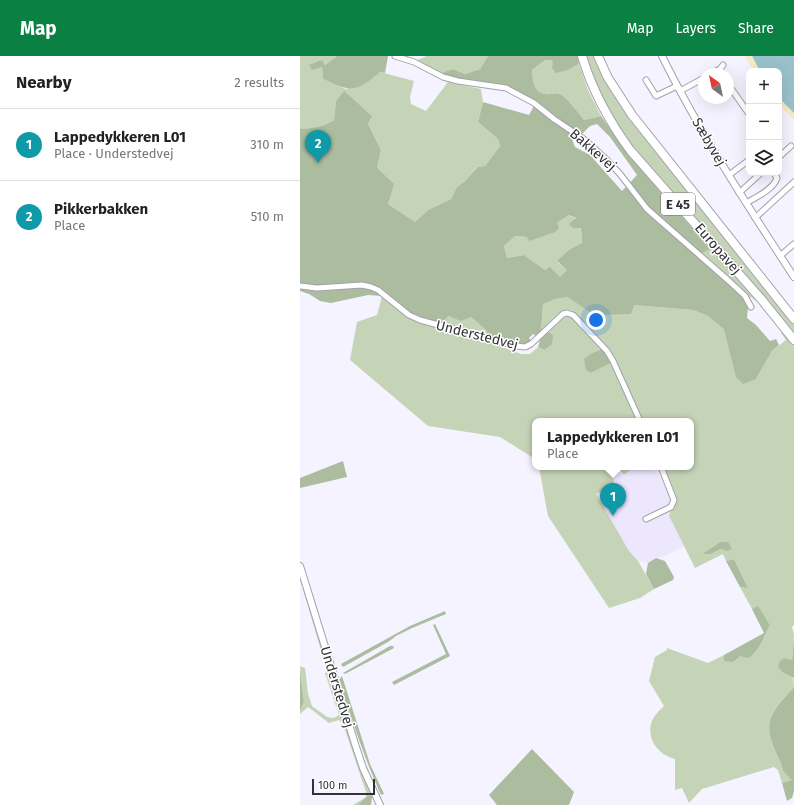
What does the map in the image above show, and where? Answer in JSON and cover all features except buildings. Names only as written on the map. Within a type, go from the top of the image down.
[{"type":"main road","name":"Europavej","points":[[582,56],[601,104],[615,129],[630,150],[762,300],[794,340]]},
{"type":"main road","name":"Europavej","points":[[598,56],[608,78],[632,115],[794,319]]},
{"type":"street","name":"Bakkevej","points":[[395,56],[414,62],[443,77],[458,81],[506,88],[534,102],[554,119],[585,140],[605,158],[620,174],[647,209],[745,296],[751,307]]},
{"type":"street","name":"Sæbyvej","points":[[662,56],[679,90],[729,175],[794,277]]},
{"type":"street","points":[[646,80],[656,96],[698,84]]},
{"type":"street","points":[[679,90],[698,81]]},
{"type":"street","points":[[734,93],[746,110]]},
{"type":"street","points":[[782,154],[792,146]]},
{"type":"street","points":[[729,175],[746,162]]},
{"type":"street","points":[[740,193],[758,176]]},
{"type":"street","points":[[746,203],[766,191],[776,181],[776,176]]},
{"type":"street","points":[[755,218],[794,182]]},
{"type":"street","points":[[780,256],[794,244]]},
{"type":"street","name":"Understedvej","points":[[300,286],[317,288],[362,285],[371,286],[409,315],[420,320],[516,346],[525,347],[531,344],[563,314],[570,313],[607,352],[613,361],[639,418]]},
{"type":"street","points":[[646,519],[671,507],[674,500],[661,470]]},
{"type":"street","name":"Understedvej","points":[[300,566],[358,754],[380,805]]},
{"type":"shaded area","points":[[613,470],[653,470],[662,478],[667,476],[677,500],[676,504],[670,511],[669,516],[684,546],[648,563],[638,561],[629,552],[596,494],[614,484]]},
{"type":"green space","points":[[300,56],[336,56],[322,67],[323,79],[346,89],[380,72],[414,81],[410,97],[411,104],[426,111],[448,82],[481,89],[483,102],[478,122],[498,139],[500,146],[485,166],[478,167],[457,187],[451,199],[428,210],[415,222],[388,204],[377,168],[381,150],[368,124],[371,115],[344,92],[336,101],[334,120],[322,126],[300,129]]},
{"type":"green space","points":[[336,56],[388,56],[385,73],[380,72],[372,79],[358,87],[347,88],[323,79],[322,67],[312,70],[309,65],[322,60],[325,65]]},
{"type":"green space","points":[[427,56],[488,56],[480,69],[465,74],[453,69],[441,73],[415,61]]},
{"type":"green space","points":[[488,56],[577,56],[579,64],[568,70],[556,73],[552,68],[552,60],[545,60],[532,70],[533,82],[536,89],[542,93],[561,95],[570,103],[584,120],[601,116],[627,153],[710,249],[699,255],[744,298],[748,307],[747,318],[756,325],[770,341],[776,339],[779,345],[772,351],[756,379],[743,384],[736,377],[724,329],[708,316],[693,310],[634,305],[631,314],[594,315],[567,297],[556,299],[543,304],[541,331],[536,336],[533,334],[529,338],[531,341],[515,344],[487,335],[487,331],[471,317],[461,321],[449,316],[441,323],[410,314],[382,289],[382,296],[368,295],[331,303],[320,301],[309,294],[300,291],[300,129],[322,126],[334,120],[336,101],[344,91],[372,116],[368,124],[381,150],[377,168],[394,184],[388,204],[415,222],[428,210],[451,199],[457,187],[478,167],[485,166],[500,146],[498,139],[478,122],[483,102],[529,115],[536,102],[506,86],[458,80],[441,73],[453,69],[465,74],[480,69]],"holes":[[[597,124],[610,137],[637,175],[622,191],[590,155],[575,147],[571,137],[573,134],[582,134],[590,126]],[[569,215],[576,218],[569,224],[573,228],[581,228],[582,243],[570,249],[557,261],[567,270],[560,277],[550,267],[545,270],[524,255],[507,258],[504,246],[515,236],[527,237],[529,241],[555,232],[559,228],[557,223]]]},
{"type":"green space","points":[[584,56],[595,56],[704,211],[794,324],[794,335],[630,145],[604,103]]},
{"type":"green space","points":[[545,60],[552,60],[554,63],[568,70],[579,64],[588,90],[601,116],[584,120],[561,96],[547,95],[536,89],[532,70]]},
{"type":"green space","points":[[569,215],[579,223],[582,243],[570,249],[557,262],[568,270],[560,278],[550,268],[545,270],[524,255],[507,258],[504,246],[515,236],[527,237],[557,223]]},
{"type":"green space","points":[[710,249],[761,305],[751,297],[744,298],[699,255]]},
{"type":"green space","points":[[382,296],[398,310],[419,322],[494,344],[521,354],[530,354],[538,347],[546,350],[553,335],[549,332],[565,317],[569,316],[602,349],[592,353],[591,373],[611,363],[637,418],[532,418],[532,457],[500,437],[428,426],[350,360],[357,322],[377,315]]},
{"type":"green space","points":[[567,297],[594,315],[634,305],[693,310],[708,316],[724,328],[729,342],[756,379],[772,351],[786,340],[781,333],[782,331],[794,346],[794,625],[792,627],[794,635],[792,660],[782,672],[792,676],[794,680],[794,687],[777,706],[770,719],[769,727],[773,745],[783,771],[793,780],[782,783],[778,770],[774,767],[702,789],[689,803],[682,788],[675,790],[675,759],[659,750],[653,741],[650,730],[653,719],[664,706],[649,681],[655,657],[667,650],[667,648],[708,663],[724,655],[724,661],[740,656],[764,638],[770,625],[758,607],[752,609],[740,587],[748,588],[734,559],[726,561],[723,554],[695,568],[669,516],[670,511],[677,500],[664,470],[694,470],[694,418],[642,418],[611,351],[571,310],[558,314],[541,331],[543,304]],"holes":[[[720,542],[721,549],[711,554],[702,554]]]},
{"type":"green space","points":[[449,316],[471,317],[487,331],[487,335],[441,323]]},
{"type":"green space","points":[[549,332],[553,335],[552,344],[545,350],[538,347],[540,340]]},
{"type":"green space","points":[[602,349],[611,363],[591,373],[586,370],[584,359],[592,353]]},
{"type":"green space","points":[[343,461],[347,477],[300,488],[300,478]]},
{"type":"green space","points":[[540,470],[613,470],[614,484],[596,494],[629,551],[638,561],[654,589],[640,598],[609,608],[548,516]]},
{"type":"green space","points":[[620,470],[630,470],[624,475]]},
{"type":"green space","points":[[720,542],[728,542],[732,549],[727,551],[721,549],[711,554],[702,554]]},
{"type":"green space","points":[[656,558],[665,561],[674,577],[673,580],[654,589],[646,574],[648,563]]},
{"type":"green space","points":[[734,559],[748,588],[740,587],[726,561]]},
{"type":"green space","points":[[300,575],[373,795],[372,797],[370,795],[366,797],[366,792],[343,724],[339,720],[329,723],[308,707],[300,714],[304,702],[300,666],[305,668],[308,694],[312,706],[327,717],[334,718],[339,715],[325,673],[327,671]]},
{"type":"green space","points":[[758,606],[770,625],[761,643],[755,652],[748,658],[740,656],[733,662],[724,661],[724,655],[764,633],[752,609]]},
{"type":"green space","points":[[445,611],[446,614],[396,636],[343,667],[341,664],[410,626]]},
{"type":"green space","points":[[435,624],[450,656],[394,685],[392,682],[446,654],[433,625]]},
{"type":"green space","points":[[794,638],[794,678],[782,672],[778,666],[780,661],[784,658],[792,660]]},
{"type":"green space","points":[[390,646],[393,646],[394,648],[345,674],[343,673]]},
{"type":"green space","points":[[300,669],[304,702],[300,711]]},
{"type":"green space","points":[[342,676],[370,764],[384,794],[381,795],[358,738],[339,680]]},
{"type":"green space","points":[[794,687],[794,791],[792,798],[787,801],[782,783],[792,780],[783,771],[773,745],[769,727],[773,713]]},
{"type":"green space","points":[[532,749],[574,792],[569,805],[497,805],[489,795]]},
{"type":"green space","points":[[370,795],[372,797],[371,805],[358,805],[366,797]]},
{"type":"green space","points":[[366,797],[358,805],[353,805]]},
{"type":"sand","points":[[745,56],[752,56],[758,68],[752,68]]},
{"type":"sand","points":[[782,101],[794,113],[794,120],[782,108]]},
{"type":"water","points":[[752,56],[794,56],[794,113],[782,101],[782,68],[758,68]]},
{"type":"place","name":"Pikkerbakken","points":[[318,163]]},
{"type":"place","name":"Lappedykkeren L01","points":[[613,516]]}]
